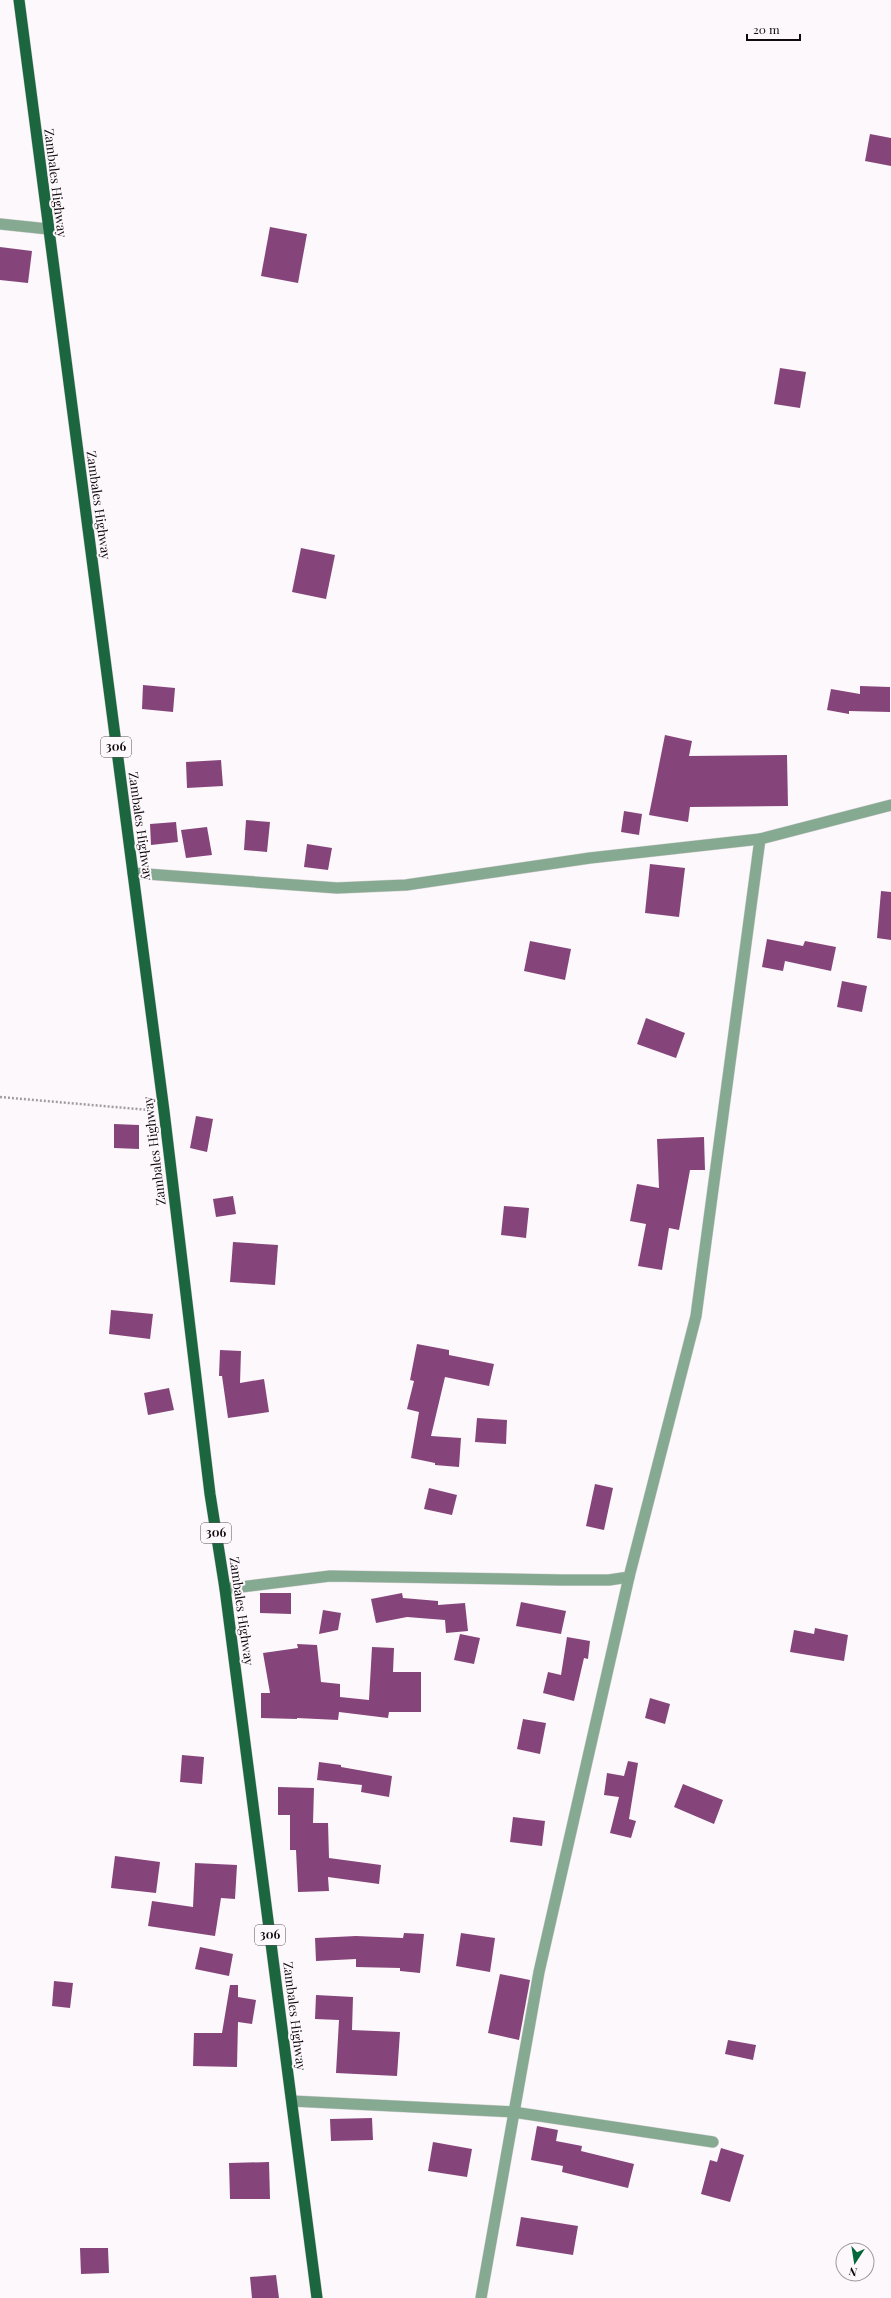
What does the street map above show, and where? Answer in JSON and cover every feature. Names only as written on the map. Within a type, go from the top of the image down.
[{"type":"main road","name":"Zambales Highway","points":[[19,0],[164,1111],[210,1494],[225,1589],[317,2298]]},
{"type":"street","points":[[0,224],[48,229]]},
{"type":"street","points":[[133,873],[337,888],[406,885],[477,873],[590,858],[760,839],[891,804]]},
{"type":"street","points":[[481,2298],[539,1972],[629,1577],[696,1316],[760,839]]},
{"type":"street","points":[[225,1589],[330,1576],[562,1580],[629,1577]]},
{"type":"street","points":[[292,2101],[513,2112],[712,2142]]},
{"type":"path","points":[[0,1097],[164,1111]]},
{"type":"building","points":[[870,134],[891,138],[891,166],[865,161]]},
{"type":"building","points":[[270,227],[307,234],[298,283],[261,276]]},
{"type":"building","points":[[0,247],[32,251],[28,283],[0,280]]},
{"type":"building","points":[[780,368],[806,372],[800,408],[774,404]]},
{"type":"building","points":[[301,548],[335,555],[326,599],[292,592]]},
{"type":"building","points":[[143,685],[175,688],[173,712],[142,709]]},
{"type":"building","points":[[860,686],[890,687],[890,712],[849,711],[849,714],[827,710],[831,689],[860,694]]},
{"type":"building","points":[[665,735],[692,741],[689,756],[787,755],[788,806],[690,807],[688,822],[649,815]]},
{"type":"building","points":[[221,760],[223,786],[187,788],[186,762]]},
{"type":"building","points":[[624,811],[642,814],[639,835],[621,832]]},
{"type":"building","points":[[246,820],[270,822],[267,852],[244,850]]},
{"type":"building","points":[[176,822],[178,842],[151,845],[150,824]]},
{"type":"building","points":[[207,827],[212,855],[186,858],[181,830]]},
{"type":"building","points":[[307,844],[332,848],[328,870],[304,867]]},
{"type":"building","points":[[650,864],[685,868],[679,917],[645,913]]},
{"type":"building","points":[[881,891],[891,892],[891,940],[877,938]]},
{"type":"building","points":[[767,939],[803,946],[805,941],[836,947],[831,971],[785,961],[783,971],[762,967]]},
{"type":"building","points":[[530,941],[571,949],[565,980],[524,971]]},
{"type":"building","points":[[842,981],[867,986],[862,1012],[837,1007]]},
{"type":"building","points":[[646,1018],[685,1033],[676,1058],[637,1044]]},
{"type":"building","points":[[196,1116],[213,1119],[207,1152],[190,1148]]},
{"type":"building","points":[[114,1124],[139,1125],[139,1149],[114,1148]]},
{"type":"building","points":[[704,1137],[705,1170],[690,1170],[679,1230],[669,1228],[662,1270],[638,1266],[646,1224],[630,1221],[637,1184],[659,1188],[657,1139]]},
{"type":"building","points":[[233,1196],[236,1214],[216,1217],[213,1199]]},
{"type":"building","points":[[504,1206],[529,1208],[526,1238],[501,1235]]},
{"type":"building","points":[[233,1242],[278,1245],[275,1285],[230,1282]]},
{"type":"building","points":[[111,1310],[153,1314],[150,1339],[109,1334]]},
{"type":"building","points":[[417,1344],[449,1350],[449,1355],[494,1364],[489,1386],[445,1377],[431,1436],[461,1438],[459,1467],[435,1465],[435,1463],[411,1458],[419,1412],[407,1409],[414,1381],[410,1380]]},
{"type":"building","points":[[220,1350],[241,1351],[240,1383],[264,1379],[269,1412],[228,1418],[222,1376],[219,1376]]},
{"type":"building","points":[[169,1388],[174,1410],[148,1415],[144,1393]]},
{"type":"building","points":[[477,1418],[507,1420],[506,1444],[475,1442]]},
{"type":"building","points":[[595,1484],[613,1488],[604,1530],[586,1526]]},
{"type":"building","points":[[429,1488],[457,1495],[452,1515],[424,1509]]},
{"type":"building","points":[[260,1593],[291,1593],[291,1614],[260,1613]]},
{"type":"building","points":[[402,1593],[403,1598],[438,1601],[438,1605],[465,1603],[468,1631],[446,1633],[445,1620],[407,1617],[376,1623],[371,1599]]},
{"type":"building","points":[[521,1602],[566,1611],[561,1634],[516,1626]]},
{"type":"building","points":[[323,1610],[341,1613],[338,1630],[319,1634]]},
{"type":"building","points":[[815,1628],[848,1635],[844,1661],[790,1652],[794,1630],[814,1634]]},
{"type":"building","points":[[460,1634],[480,1638],[474,1664],[454,1660]]},
{"type":"building","points":[[567,1637],[590,1641],[588,1659],[584,1658],[574,1701],[543,1693],[548,1672],[561,1675]]},
{"type":"building","points":[[297,1644],[317,1645],[321,1682],[340,1684],[340,1697],[369,1700],[372,1647],[394,1648],[393,1672],[421,1672],[421,1712],[389,1712],[388,1718],[339,1712],[338,1720],[261,1718],[261,1693],[270,1693],[263,1653],[298,1648]]},
{"type":"building","points":[[650,1698],[670,1704],[665,1724],[645,1718]]},
{"type":"building","points":[[523,1719],[546,1723],[540,1754],[517,1749]]},
{"type":"building","points":[[182,1755],[204,1757],[202,1784],[180,1782]]},
{"type":"building","points":[[628,1761],[638,1763],[629,1819],[636,1821],[631,1838],[610,1833],[619,1797],[604,1795],[607,1773],[624,1776]]},
{"type":"building","points":[[319,1762],[392,1776],[389,1797],[361,1792],[362,1785],[317,1780]]},
{"type":"building","points":[[683,1784],[723,1800],[714,1824],[674,1807]]},
{"type":"building","points":[[278,1787],[314,1788],[313,1823],[328,1823],[329,1858],[381,1865],[379,1884],[328,1877],[329,1891],[298,1892],[296,1850],[290,1850],[290,1815],[278,1815]]},
{"type":"building","points":[[513,1817],[545,1821],[542,1846],[510,1842]]},
{"type":"building","points":[[115,1856],[160,1862],[156,1893],[111,1888]]},
{"type":"building","points":[[195,1863],[237,1865],[235,1899],[221,1898],[215,1936],[148,1926],[152,1901],[193,1907]]},
{"type":"building","points":[[404,1933],[424,1934],[420,1973],[400,1971],[400,1968],[356,1967],[356,1959],[316,1961],[315,1938],[356,1936],[403,1938]]},
{"type":"building","points":[[461,1933],[495,1938],[490,1972],[456,1966]]},
{"type":"building","points":[[200,1947],[233,1954],[229,1976],[195,1969]]},
{"type":"building","points":[[500,1974],[530,1980],[519,2040],[488,2033]]},
{"type":"building","points":[[54,1981],[73,1983],[70,2008],[52,2006]]},
{"type":"building","points":[[230,1985],[238,1985],[238,1997],[256,2000],[252,2024],[238,2022],[237,2067],[193,2066],[194,2033],[222,2033]]},
{"type":"building","points":[[316,1995],[353,1997],[352,2030],[400,2032],[397,2076],[336,2073],[339,2020],[315,2019]]},
{"type":"building","points":[[728,2040],[756,2045],[753,2060],[725,2054]]},
{"type":"building","points":[[372,2118],[373,2140],[331,2141],[330,2119]]},
{"type":"building","points":[[537,2126],[558,2130],[556,2141],[582,2146],[581,2151],[634,2164],[628,2188],[562,2172],[563,2166],[531,2160]]},
{"type":"building","points":[[433,2142],[472,2149],[467,2177],[428,2171]]},
{"type":"building","points":[[721,2148],[744,2155],[730,2202],[701,2194],[710,2160],[717,2162]]},
{"type":"building","points":[[269,2162],[270,2199],[230,2199],[229,2163]]},
{"type":"building","points":[[521,2217],[578,2226],[573,2255],[516,2246]]},
{"type":"building","points":[[80,2248],[108,2248],[109,2273],[81,2274]]},
{"type":"building","points":[[276,2275],[279,2298],[252,2298],[250,2277]]}]
